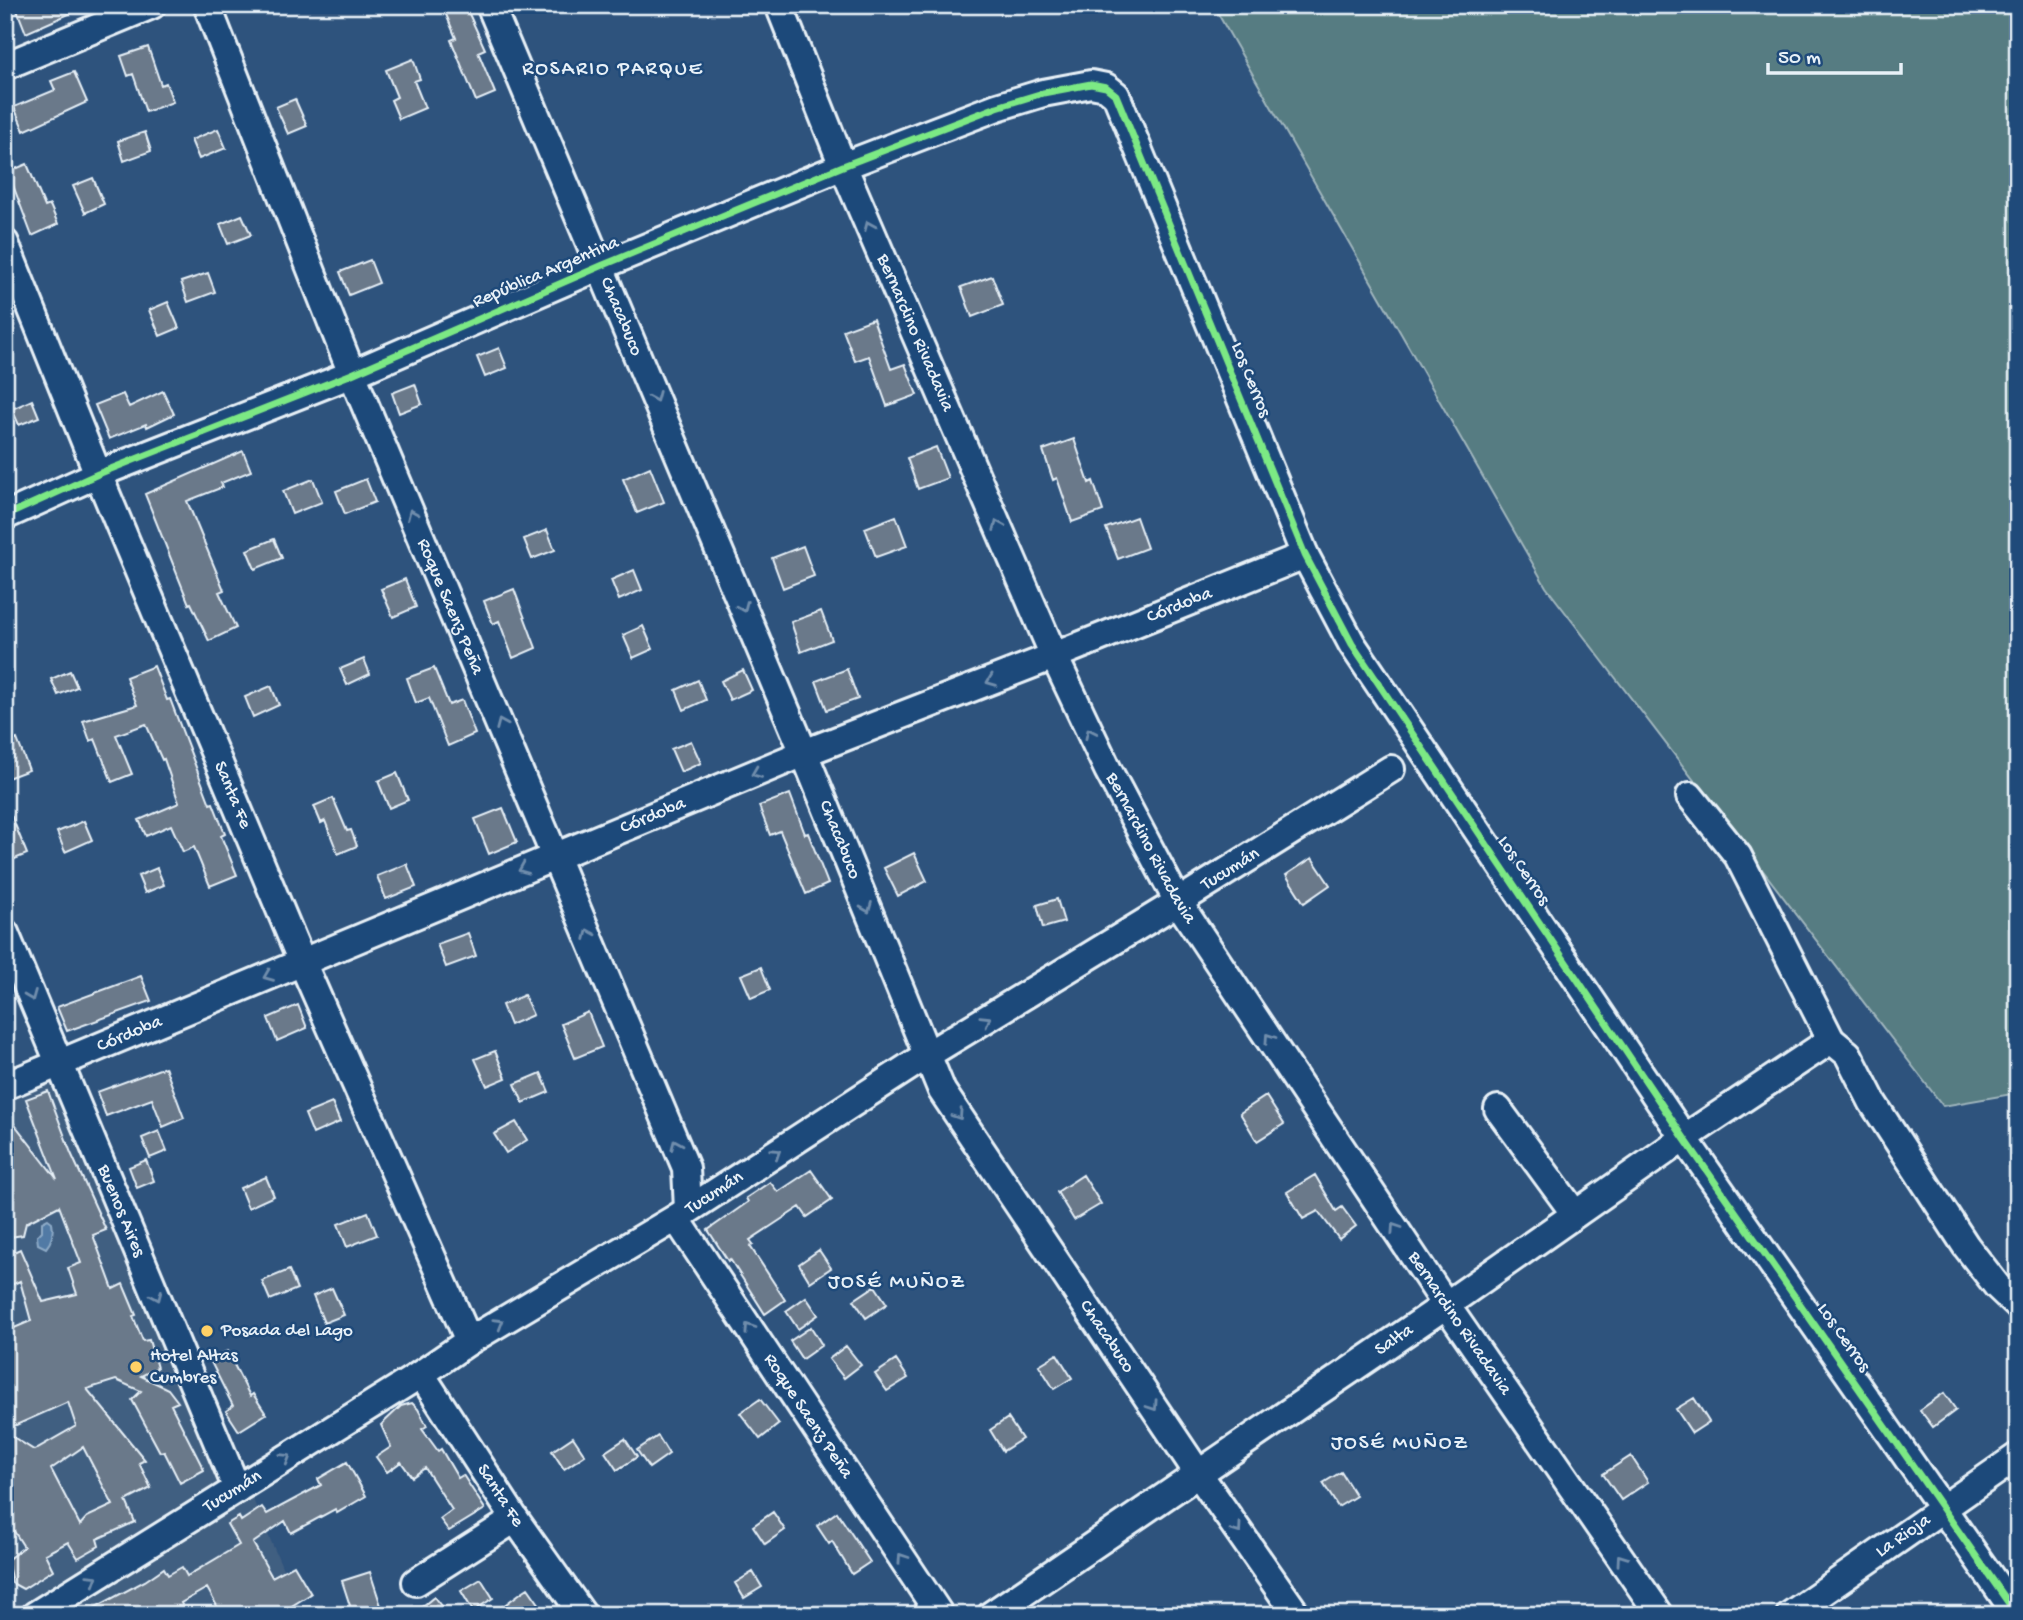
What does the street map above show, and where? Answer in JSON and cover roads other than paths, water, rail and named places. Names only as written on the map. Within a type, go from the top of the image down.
[{"type":"street","points":[[8,57],[152,5]]},
{"type":"street","name":"Roque Saenz Peña","points":[[207,5],[352,374],[686,1168],[682,1214],[940,1615]]},
{"type":"street","name":"Chacabuco","points":[[490,5],[804,753],[942,1091],[1198,1473],[1297,1615]]},
{"type":"street","name":"Bernardino Rivadavia","points":[[779,5],[843,166],[1054,656],[1108,770],[1178,902],[1446,1305],[1660,1615]]},
{"type":"street","name":"República Argentina","points":[[5,516],[98,474],[352,374],[601,266],[843,166],[997,107],[1043,93],[1091,84],[1106,87]]},
{"type":"street","name":"Los Cerros","points":[[1106,87],[1116,95],[1305,555],[1352,644],[1684,1138],[2017,1615]]},
{"type":"street","name":"Santa Fe","points":[[5,243],[98,474],[302,962],[468,1341]]},
{"type":"street","name":"Córdoba","points":[[5,1086],[804,753],[1305,555]]},
{"type":"street","name":"Tucumán","points":[[35,1615],[421,1374],[468,1341],[682,1214],[927,1055],[1391,769]]},
{"type":"street","points":[[1690,796],[1738,856],[1831,1040],[1848,1054],[1873,1103],[1966,1246],[1997,1286],[2018,1306]]},
{"type":"street","name":"Buenos Aires","points":[[5,933],[237,1489]]},
{"type":"street","name":"Salta","points":[[991,1615],[1446,1305],[1684,1138],[1831,1040]]},
{"type":"street","points":[[1498,1109],[1575,1214]]},
{"type":"street","name":"Santa Fe","points":[[421,1374],[516,1519],[572,1611]]},
{"type":"street","name":"La Rioja","points":[[1790,1615],[2018,1456]]},
{"type":"street","points":[[416,1582],[516,1519]]},
{"type":"place","name":"Posada del Lago","points":[[207,1331]]},
{"type":"place","name":"Hotel Altas Cumbres","points":[[136,1367]]},
{"type":"district","name":"ROSARIO PARQUE","points":[[613,70]]},
{"type":"district","name":"JOSÉ MUÑOZ","points":[[897,1283]]},
{"type":"district","name":"JOSÉ MUÑOZ","points":[[1400,1444]]}]
